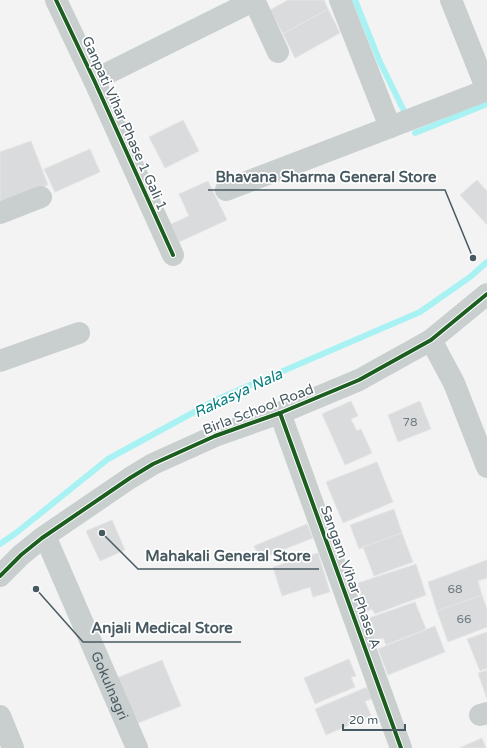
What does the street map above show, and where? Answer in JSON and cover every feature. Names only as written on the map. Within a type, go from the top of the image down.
[{"type":"street","name":"Ganpati Vihar Phase 1 Gali 1","points":[[56,0],[173,255]]},
{"type":"street","points":[[94,80],[254,0],[278,52]]},
{"type":"street","points":[[340,0],[390,127]]},
{"type":"street","points":[[226,190],[487,90],[451,0]]},
{"type":"street","points":[[0,213],[41,197]]},
{"type":"street","name":"Birla School Road","points":[[0,576],[21,555],[45,536],[153,464],[215,436],[280,413],[359,380],[431,340],[487,294]]},
{"type":"street","points":[[0,361],[79,333]]},
{"type":"street","points":[[431,340],[454,384],[487,467]]},
{"type":"street","name":"Sangam Vihar Phase A","points":[[280,413],[401,748]]},
{"type":"street","name":"Gokulnagri","points":[[45,536],[137,748]]},
{"type":"street","points":[[0,716],[13,748]]},
{"type":"building","points":[[288,0],[324,0],[328,9],[283,34],[270,10]]},
{"type":"building","points":[[328,9],[340,33],[295,58],[283,34]]},
{"type":"building","points":[[183,120],[199,151],[165,168],[149,137]]},
{"type":"building","points":[[31,141],[48,185],[0,202],[0,152]]},
{"type":"building","points":[[90,149],[100,172],[55,192],[44,169]]},
{"type":"building","points":[[477,180],[487,191],[487,225],[460,195]]},
{"type":"building","points":[[208,181],[227,220],[179,242],[171,224],[189,216],[179,194]]},
{"type":"building","points":[[351,401],[358,416],[351,419],[357,431],[361,429],[372,453],[345,465],[322,414]]},
{"type":"building","points":[[420,401],[431,429],[398,442],[388,415]]},
{"type":"building","points":[[377,462],[393,502],[343,523],[326,482]]},
{"type":"building","points":[[394,509],[402,533],[359,549],[350,525]]},
{"type":"building","points":[[112,520],[125,550],[100,561],[86,531]]},
{"type":"building","points":[[307,524],[313,538],[260,559],[254,546]]},
{"type":"building","points":[[402,533],[413,562],[374,576],[363,547]]},
{"type":"building","points":[[318,553],[330,592],[313,597],[310,587],[282,596],[273,567]]},
{"type":"building","points":[[487,560],[487,578],[478,581],[482,595],[437,611],[428,582]]},
{"type":"building","points":[[416,564],[426,595],[375,614],[372,609],[364,612],[358,583]]},
{"type":"building","points":[[482,595],[487,609],[487,627],[448,642],[437,611]]},
{"type":"building","points":[[415,602],[426,629],[386,645],[383,638],[374,641],[369,630],[374,628],[369,618]]},
{"type":"building","points":[[435,626],[445,652],[388,675],[378,649]]},
{"type":"building","points":[[487,632],[487,668],[480,671],[467,639]]},
{"type":"building","points":[[349,659],[356,676],[351,677],[355,687],[315,704],[304,678]]},
{"type":"building","points":[[162,660],[181,706],[133,725],[114,679]]},
{"type":"building","points":[[487,670],[487,699],[478,673]]},
{"type":"building","points":[[367,687],[372,699],[365,701],[371,716],[326,735],[315,709]]},
{"type":"building","points":[[482,738],[486,748],[459,748]]},
{"type":"waterway","points":[[355,0],[380,62],[404,111]]},
{"type":"waterway","points":[[415,133],[487,104]]},
{"type":"waterway","name":"Rakasya Nala","points":[[0,544],[16,533],[108,459],[218,399],[420,312],[470,277],[487,262]]},
{"type":"cycle path","points":[[56,0],[173,255]]},
{"type":"cycle path","points":[[0,576],[21,555],[42,538],[153,464],[215,436],[280,413],[359,380],[431,340],[487,294]]},
{"type":"cycle path","points":[[280,413],[401,748]]},
{"type":"place","name":"Bhavana Sharma General Store","points":[[473,258]]},
{"type":"place","name":"Mahakali General Store","points":[[102,533]]},
{"type":"place","name":"Anjali Medical Store","points":[[36,589]]}]
